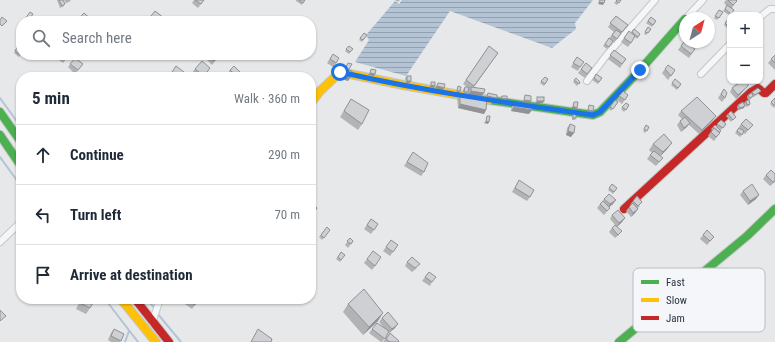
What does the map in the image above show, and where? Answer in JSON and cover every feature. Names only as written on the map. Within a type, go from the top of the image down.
[{"type":"main road","points":[[316,96],[340,72],[381,82],[593,115],[600,112],[640,70],[679,25]]},
{"type":"main road","points":[[624,209],[752,92],[758,88],[766,93],[775,84]]},
{"type":"main road","points":[[0,112],[16,135]]},
{"type":"main road","points":[[0,135],[16,159]]},
{"type":"main road","points":[[708,268],[747,236],[775,210]]},
{"type":"main road","points":[[125,304],[156,342]]},
{"type":"main road","points":[[139,304],[169,342]]},
{"type":"main road","points":[[619,342],[633,330]]},
{"type":"street","points":[[587,82],[606,56],[655,0]]},
{"type":"street","points":[[691,12],[703,0]]},
{"type":"street","points":[[763,15],[770,9],[775,9]]},
{"type":"street","points":[[701,74],[727,47]]},
{"type":"street","points":[[0,242],[16,227]]},
{"type":"street","points":[[152,322],[158,304]]},
{"type":"water","points":[[402,0],[593,0],[575,23],[576,29],[552,48],[450,11],[406,76],[355,62],[369,40],[366,35],[395,1],[399,4]]},
{"type":"building","points":[[59,0],[63,0],[65,4],[62,6]]},
{"type":"building","points":[[195,0],[204,0],[201,4]]},
{"type":"building","points":[[600,0],[605,0],[604,3],[599,2]]},
{"type":"building","points":[[728,0],[736,0],[737,1],[733,5]]},
{"type":"building","points":[[727,5],[734,10],[732,12],[729,12],[725,9]]},
{"type":"building","points":[[719,10],[723,12],[719,18],[715,16]]},
{"type":"building","points":[[155,11],[161,16],[151,16]]},
{"type":"building","points":[[30,12],[33,14],[32,16],[27,16]]},
{"type":"building","points":[[616,16],[628,25],[622,32],[610,23]]},
{"type":"building","points":[[2,17],[7,21],[2,26],[0,24],[0,20]]},
{"type":"building","points":[[651,17],[656,21],[653,25],[648,21]]},
{"type":"building","points":[[648,27],[651,29],[648,33],[645,32]]},
{"type":"building","points":[[634,29],[640,34],[638,37],[632,32]]},
{"type":"building","points":[[616,30],[621,33],[617,39],[612,35]]},
{"type":"building","points":[[629,31],[635,36],[631,43],[624,38]]},
{"type":"building","points":[[364,33],[367,35],[363,40],[360,38]]},
{"type":"building","points":[[609,38],[613,41],[609,47],[605,44]]},
{"type":"building","points":[[349,46],[353,49],[350,52],[346,49]]},
{"type":"building","points":[[489,46],[498,53],[474,86],[466,80]]},
{"type":"building","points":[[684,48],[695,49],[691,54]]},
{"type":"building","points":[[614,50],[626,59],[622,64],[610,55]]},
{"type":"building","points":[[333,54],[339,58],[336,63],[330,59]]},
{"type":"building","points":[[775,55],[775,63],[771,59]]},
{"type":"building","points":[[577,57],[584,62],[580,67],[573,63]]},
{"type":"building","points":[[73,60],[78,60],[83,64],[78,70],[70,64]]},
{"type":"building","points":[[202,61],[210,68],[207,72],[199,72],[195,69]]},
{"type":"building","points":[[348,63],[352,64],[348,71],[345,69]]},
{"type":"building","points":[[586,63],[592,68],[587,74],[581,69]]},
{"type":"building","points":[[668,65],[675,70],[671,76],[665,69]]},
{"type":"building","points":[[176,66],[184,72],[172,72]]},
{"type":"building","points":[[234,66],[240,72],[232,72],[230,70]]},
{"type":"building","points":[[371,69],[376,70],[375,74],[370,73]]},
{"type":"building","points":[[345,70],[352,71],[351,77],[345,75]]},
{"type":"building","points":[[596,74],[602,78],[599,82],[594,78]]},
{"type":"building","points":[[407,76],[411,76],[411,81],[407,81]]},
{"type":"building","points":[[545,77],[548,79],[545,84],[541,81]]},
{"type":"building","points":[[576,78],[580,82],[579,84],[574,80]]},
{"type":"building","points":[[675,79],[681,84],[678,88],[672,83]]},
{"type":"building","points":[[431,82],[435,82],[435,86],[431,85]]},
{"type":"building","points":[[438,83],[445,84],[444,88],[437,86]]},
{"type":"building","points":[[737,84],[748,84],[748,86],[738,95],[732,88]]},
{"type":"building","points":[[458,86],[461,87],[460,91],[457,91]]},
{"type":"building","points":[[465,87],[469,87],[468,92],[464,92]]},
{"type":"building","points":[[471,87],[485,89],[484,93],[471,91]]},
{"type":"building","points":[[758,88],[761,91],[755,95],[752,92]]},
{"type":"building","points":[[724,89],[727,93],[725,98],[721,94]]},
{"type":"building","points":[[623,91],[628,95],[625,100],[619,96]]},
{"type":"building","points":[[460,93],[487,97],[486,110],[460,104]]},
{"type":"building","points":[[488,93],[497,95],[497,98],[487,96]]},
{"type":"building","points":[[752,93],[753,96],[750,98],[748,95]]},
{"type":"building","points":[[525,95],[531,96],[531,101],[524,100]]},
{"type":"building","points":[[502,96],[507,96],[507,99],[501,98]]},
{"type":"building","points":[[537,97],[544,97],[544,101],[537,101]]},
{"type":"building","points":[[697,97],[716,116],[702,130],[681,111]]},
{"type":"building","points":[[775,98],[775,106],[771,102]]},
{"type":"building","points":[[351,99],[369,110],[362,124],[344,111]]},
{"type":"building","points":[[615,100],[618,102],[613,109],[610,107]]},
{"type":"building","points":[[749,100],[750,104],[747,105],[746,101]]},
{"type":"building","points":[[515,102],[533,104],[532,110],[514,107]]},
{"type":"building","points":[[574,102],[578,102],[577,108],[573,106]]},
{"type":"building","points":[[743,102],[745,106],[740,108],[738,105]]},
{"type":"building","points":[[626,103],[629,105],[626,110],[622,107]]},
{"type":"building","points":[[589,105],[594,106],[593,111],[588,110]]},
{"type":"building","points":[[731,111],[736,117],[733,120],[728,114]]},
{"type":"building","points":[[573,112],[576,112],[576,118],[573,118]]},
{"type":"building","points":[[487,116],[490,116],[489,122],[486,121]]},
{"type":"building","points":[[685,117],[690,123],[684,128],[680,121]]},
{"type":"building","points":[[746,119],[753,125],[748,130],[741,124]]},
{"type":"building","points":[[721,120],[726,124],[723,128],[717,124]]},
{"type":"building","points":[[570,124],[575,126],[574,133],[568,131]]},
{"type":"building","points":[[646,125],[649,127],[647,131],[644,129]]},
{"type":"building","points":[[715,125],[721,131],[719,132],[713,127]]},
{"type":"building","points":[[714,128],[720,133],[716,137],[711,132]]},
{"type":"building","points":[[739,128],[744,131],[742,135],[737,131]]},
{"type":"building","points":[[664,134],[672,143],[663,152],[653,144]]},
{"type":"building","points":[[654,151],[663,158],[659,162],[650,155]]},
{"type":"building","points":[[413,152],[428,163],[424,172],[407,162]]},
{"type":"building","points":[[771,170],[775,174],[775,181],[773,182],[766,175]]},
{"type":"building","points":[[519,180],[534,190],[530,197],[515,188]]},
{"type":"building","points":[[612,184],[617,188],[614,192],[609,188]]},
{"type":"building","points":[[752,184],[759,195],[750,201],[743,191]]},
{"type":"building","points":[[609,194],[616,200],[610,204],[604,199]]},
{"type":"building","points":[[637,196],[642,202],[638,206],[633,201]]},
{"type":"building","points":[[603,201],[610,208],[607,211],[600,204]]},
{"type":"building","points":[[633,203],[638,209],[633,213],[629,207]]},
{"type":"building","points":[[618,210],[625,218],[619,223],[612,215]]},
{"type":"building","points":[[371,219],[378,224],[374,230],[367,225]]},
{"type":"building","points":[[615,225],[622,231],[618,235],[612,228]]},
{"type":"building","points":[[327,227],[330,230],[324,238],[321,235]]},
{"type":"building","points":[[707,230],[714,237],[710,241],[703,235]]},
{"type":"building","points":[[350,238],[353,241],[351,244],[347,241]]},
{"type":"building","points":[[391,240],[398,245],[393,252],[386,247]]},
{"type":"building","points":[[373,251],[381,257],[375,266],[367,259]]},
{"type":"building","points":[[341,252],[345,255],[341,260],[338,257]]},
{"type":"building","points":[[412,257],[420,264],[415,268],[407,262]]},
{"type":"building","points":[[429,272],[436,277],[432,282],[425,277]]},
{"type":"building","points":[[364,289],[383,313],[369,327],[348,304]]},
{"type":"building","points":[[82,304],[92,304],[90,308]]},
{"type":"building","points":[[0,310],[6,316],[0,321]]},
{"type":"building","points":[[388,312],[398,324],[392,329],[382,318]]},
{"type":"building","points":[[377,323],[389,331],[385,339],[372,329]]},
{"type":"building","points":[[114,329],[124,334],[121,341],[111,336]]},
{"type":"building","points":[[258,329],[272,339],[271,342],[251,342]]},
{"type":"building","points":[[390,333],[399,341],[398,342],[390,342],[386,339]]},
{"type":"waterway","points":[[0,98],[16,120]]},
{"type":"waterway","points":[[0,157],[16,179]]},
{"type":"waterway","points":[[109,304],[138,342]]},
{"type":"waterway","points":[[151,304],[155,309]]},
{"type":"waterway","points":[[157,313],[181,342]]},
{"type":"waterway","points":[[125,342],[129,331]]},
{"type":"traffic: fast","points":[[489,100],[593,115],[600,112],[679,26]]},
{"type":"traffic: fast","points":[[0,112],[16,135]]},
{"type":"traffic: fast","points":[[0,135],[16,159]]},
{"type":"traffic: fast","points":[[708,268],[747,236],[775,209]]},
{"type":"traffic: fast","points":[[619,342],[633,330]]},
{"type":"traffic: slow","points":[[316,96],[340,72],[489,100]]},
{"type":"traffic: slow","points":[[125,304],[156,342]]},
{"type":"traffic: jam","points":[[624,209],[751,92],[758,88],[766,93],[775,84]]},
{"type":"traffic: jam","points":[[139,304],[169,342]]},
{"type":"route","points":[[340,72],[381,82],[593,115],[600,112],[640,70]]}]
